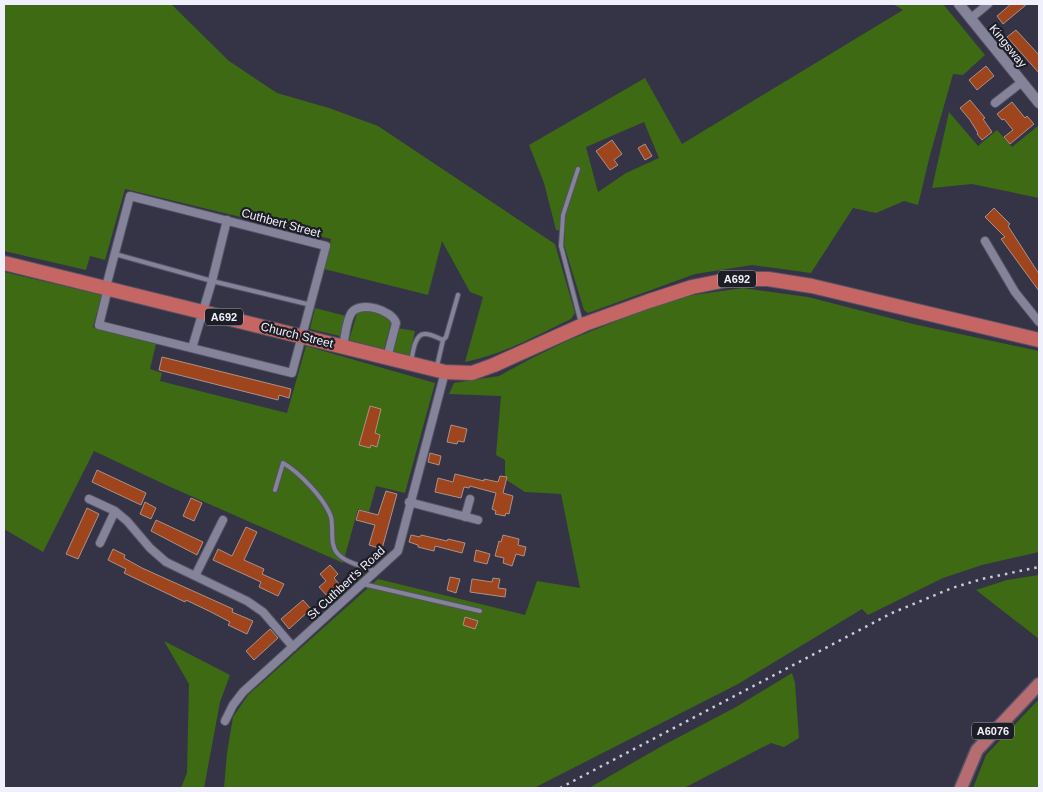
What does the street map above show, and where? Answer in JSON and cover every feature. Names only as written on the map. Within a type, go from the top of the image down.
[{"type":"highway","name":"Church Street","points":[[4,263],[440,371]]},
{"type":"highway","name":"A692","points":[[440,371],[472,372],[582,325],[648,301],[692,287],[732,279],[768,279],[812,286],[1039,339]]},
{"type":"main road","name":"A6076","points":[[961,788],[977,750],[1039,684]]},
{"type":"street","name":"Kingsway","points":[[958,4],[1039,103]]},
{"type":"street","points":[[970,19],[988,4]]},
{"type":"street","points":[[995,103],[1022,82]]},
{"type":"street","name":"Cuthbert Street","points":[[130,196],[326,246],[292,373],[99,325],[115,254],[130,196]]},
{"type":"street","name":"Cuthbert Street","points":[[192,348],[212,281],[227,220]]},
{"type":"street","points":[[985,242],[1015,292],[1039,322]]},
{"type":"street","points":[[343,347],[350,314],[357,308],[364,306],[388,313],[394,318],[396,323],[387,358]]},
{"type":"street","name":"St Cuthbert's Road","points":[[225,721],[233,705],[243,692],[398,551],[440,371]]},
{"type":"street","points":[[465,517],[470,499]]},
{"type":"street","points":[[89,500],[115,512],[127,521],[150,548],[166,562],[247,601],[263,612],[293,647]]},
{"type":"street","points":[[409,502],[478,520]]},
{"type":"street","points":[[100,543],[115,512]]},
{"type":"street","points":[[195,576],[223,520]]},
{"type":"lane","points":[[578,169],[563,215],[561,246],[582,325]]},
{"type":"lane","points":[[115,254],[212,281],[311,305]]},
{"type":"lane","points":[[440,371],[444,340],[458,295]]},
{"type":"lane","points":[[410,364],[417,339],[420,335],[424,334],[444,340]]},
{"type":"lane","points":[[275,490],[283,463],[292,468],[325,504],[330,517],[333,547],[338,555],[377,571]]},
{"type":"lane","points":[[363,584],[480,611]]},
{"type":"green space","points":[[4,4],[171,4],[229,61],[277,93],[329,108],[378,126],[555,244],[575,313],[571,319],[519,344],[492,355],[465,362],[483,297],[470,292],[442,241],[428,295],[324,269],[331,239],[125,189],[105,260],[90,256],[86,270],[4,251]]},
{"type":"green space","points":[[893,4],[943,4],[985,55],[963,75],[953,74],[918,205],[904,201],[876,213],[853,208],[811,273],[752,265],[695,274],[588,313],[584,310],[564,245],[565,231],[556,230],[544,183],[529,145],[645,78],[682,144],[903,10]],"holes":[[[644,122],[659,158],[626,173],[598,192],[586,147]]]},
{"type":"green space","points":[[949,112],[978,146],[997,130],[1012,147],[1039,125],[1039,198],[972,184],[932,188]]},
{"type":"green space","points":[[4,272],[102,295],[93,327],[156,344],[150,369],[162,373],[160,381],[287,413],[306,346],[435,383],[405,493],[376,486],[369,512],[358,509],[343,563],[94,451],[43,552],[4,529]]},
{"type":"green space","points":[[743,288],[808,297],[913,324],[1039,351],[1039,552],[982,565],[943,578],[868,615],[862,609],[738,684],[534,788],[224,788],[233,717],[248,695],[378,579],[525,615],[537,581],[580,588],[561,494],[525,492],[505,479],[505,460],[496,455],[501,396],[449,394],[454,383],[499,376],[569,340],[686,296]]},
{"type":"green space","points":[[315,308],[346,316],[340,336],[310,329]]},
{"type":"green space","points":[[364,309],[382,316],[391,323],[384,349],[349,340],[357,314]]},
{"type":"green space","points":[[397,328],[415,331],[409,357],[392,353]]},
{"type":"green space","points":[[1039,575],[1039,639],[976,590],[1007,580]]},
{"type":"green space","points":[[164,641],[230,675],[220,702],[204,788],[181,788],[187,773],[189,684]]},
{"type":"green space","points":[[792,673],[795,683],[799,738],[784,747],[771,743],[684,788],[589,788],[662,746],[736,707]]},
{"type":"green space","points":[[1039,699],[1039,788],[973,788],[986,755]]},
{"type":"building","points":[[1011,4],[1027,4],[1003,24],[997,16]]},
{"type":"building","points":[[1016,30],[1039,55],[1039,73],[1007,37]]},
{"type":"building","points":[[986,66],[994,76],[977,90],[969,80]]},
{"type":"building","points":[[970,100],[985,118],[983,119],[992,132],[982,140],[960,108]]},
{"type":"building","points":[[1012,102],[1025,118],[1027,116],[1034,124],[1010,144],[1004,137],[1013,130],[997,114]]},
{"type":"building","points":[[612,140],[622,154],[614,160],[618,165],[610,170],[596,151]]},
{"type":"building","points":[[645,144],[652,156],[645,160],[638,148]]},
{"type":"building","points":[[994,208],[1010,224],[1008,226],[1039,274],[1039,291],[1001,239],[1005,237],[985,217]]},
{"type":"building","points":[[162,357],[291,389],[289,398],[279,395],[278,400],[159,370]]},
{"type":"building","points":[[370,406],[381,409],[375,433],[380,435],[377,447],[371,445],[370,448],[359,445]]},
{"type":"building","points":[[451,425],[467,429],[464,442],[458,441],[457,444],[447,442]]},
{"type":"building","points":[[430,453],[441,456],[439,465],[428,462]]},
{"type":"building","points":[[97,470],[146,493],[141,505],[92,482]]},
{"type":"building","points":[[455,474],[484,481],[484,479],[498,482],[500,476],[507,477],[503,493],[513,496],[509,514],[506,513],[505,516],[495,514],[496,511],[492,509],[496,493],[470,486],[469,488],[464,487],[461,498],[435,492],[438,478],[453,482]]},
{"type":"building","points":[[386,491],[397,494],[382,549],[369,545],[375,525],[356,520],[359,510],[378,515]]},
{"type":"building","points":[[191,498],[202,503],[194,521],[183,516]]},
{"type":"building","points":[[145,502],[156,508],[151,519],[140,514]]},
{"type":"building","points":[[87,508],[99,514],[78,559],[66,554]]},
{"type":"building","points":[[156,520],[203,542],[197,555],[151,531]]},
{"type":"building","points":[[246,527],[257,532],[244,560],[264,569],[262,574],[284,584],[278,596],[259,587],[261,582],[213,560],[218,549],[232,556]]},
{"type":"building","points":[[411,535],[465,543],[462,553],[435,546],[434,551],[418,547],[418,545],[409,542]]},
{"type":"building","points":[[503,535],[519,539],[518,545],[526,547],[524,556],[516,554],[512,566],[503,563],[504,558],[495,556],[499,541],[501,542]]},
{"type":"building","points":[[113,549],[125,555],[124,558],[142,568],[233,609],[232,612],[253,621],[247,634],[228,625],[230,622],[211,612],[186,600],[185,602],[124,573],[126,569],[108,560]]},
{"type":"building","points":[[476,550],[490,554],[487,564],[474,561]]},
{"type":"building","points":[[330,565],[338,574],[334,578],[340,585],[328,597],[319,587],[326,581],[320,574]]},
{"type":"building","points":[[450,577],[460,579],[456,593],[447,590]]},
{"type":"building","points":[[493,578],[500,579],[498,588],[506,589],[505,597],[470,592],[472,579],[492,582]]},
{"type":"building","points":[[303,600],[311,609],[289,629],[281,619]]},
{"type":"building","points":[[465,617],[478,621],[475,629],[463,625]]},
{"type":"building","points":[[270,629],[278,638],[254,660],[246,651]]},
{"type":"railway","points":[[560,788],[892,613],[952,588],[982,579],[1039,567]]}]
